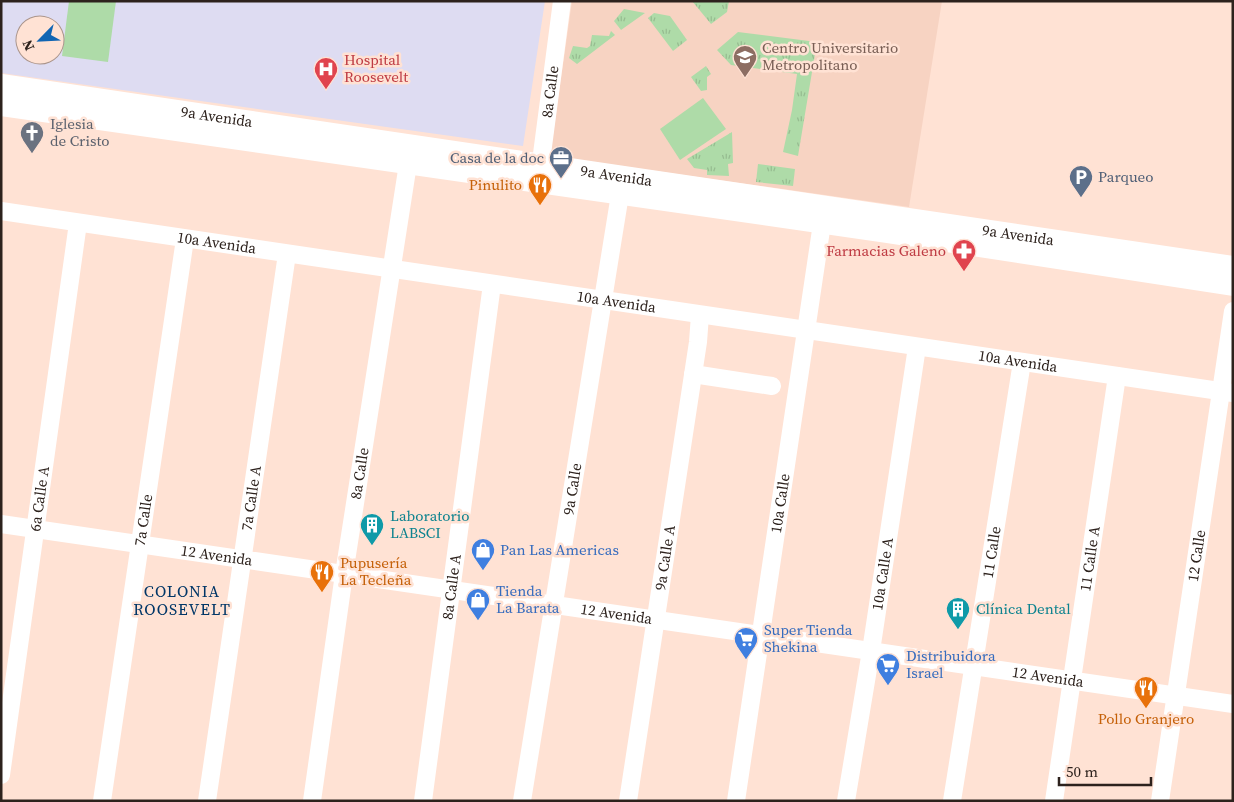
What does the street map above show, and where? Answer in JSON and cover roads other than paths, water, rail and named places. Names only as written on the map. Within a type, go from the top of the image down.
[{"type":"main road","name":"9a Avenida","points":[[1,86],[410,155],[889,224],[1233,267]]},
{"type":"main road","name":"9a Avenida","points":[[1,105],[410,155]]},
{"type":"main road","name":"9a Avenida","points":[[889,224],[1233,285]]},
{"type":"street","name":"8a Calle","points":[[540,174],[562,1]]},
{"type":"street","name":"8a Calle","points":[[312,801],[344,574],[410,155]]},
{"type":"street","name":"9a Calle","points":[[522,801],[622,186]]},
{"type":"street","name":"10a Avenida","points":[[1,211],[1227,392]]},
{"type":"street","name":"10a Calle","points":[[736,801],[823,215]]},
{"type":"street","name":"6a Calle A","points":[[1,775],[78,223]]},
{"type":"street","name":"7a Calle","points":[[102,801],[185,238]]},
{"type":"street","name":"7a Calle A","points":[[207,801],[287,254]]},
{"type":"street","name":"8a Calle A","points":[[423,801],[492,284]]},
{"type":"street","name":"12 Calle","points":[[1160,801],[1175,696],[1227,392],[1233,310]]},
{"type":"street","name":"9a Calle A","points":[[628,801],[693,374],[700,315]]},
{"type":"street","name":"10a Calle A","points":[[846,801],[871,651],[917,347]]},
{"type":"street","name":"11 Calle","points":[[952,801],[1022,362]]},
{"type":"street","points":[[693,374],[772,386]]},
{"type":"street","name":"11 Calle A","points":[[1054,801],[1116,376]]},
{"type":"street","name":"12 Avenida","points":[[1,524],[1233,704]]},
{"type":"place","name":"Centro Universitario Metropolitano","points":[[745,78]]},
{"type":"place","name":"Hospital Roosevelt","points":[[326,90]]},
{"type":"place","name":"Iglesia de Cristo","points":[[32,154]]},
{"type":"place","name":"Casa de la doc","points":[[561,179]]},
{"type":"place","name":"Parqueo","points":[[1081,198]]},
{"type":"place","name":"Pinulito","points":[[540,206]]},
{"type":"place","name":"Farmacias Galeno","points":[[964,272]]},
{"type":"place","name":"Laboratorio LABSCI","points":[[372,546]]},
{"type":"place","name":"Pan Las Americas","points":[[483,571]]},
{"type":"place","name":"Pupusería La Tecleña","points":[[322,593]]},
{"type":"place","name":"Tienda La Barata","points":[[478,621]]},
{"type":"place","name":"Clínica Dental","points":[[958,630]]},
{"type":"place","name":"Super Tienda Shekina","points":[[746,660]]},
{"type":"place","name":"Distribuidora Israel","points":[[888,686]]},
{"type":"place","name":"Pollo Granjero","points":[[1146,709]]},
{"type":"district","name":"COLONIA ROOSEVELT","points":[[182,600]]}]
